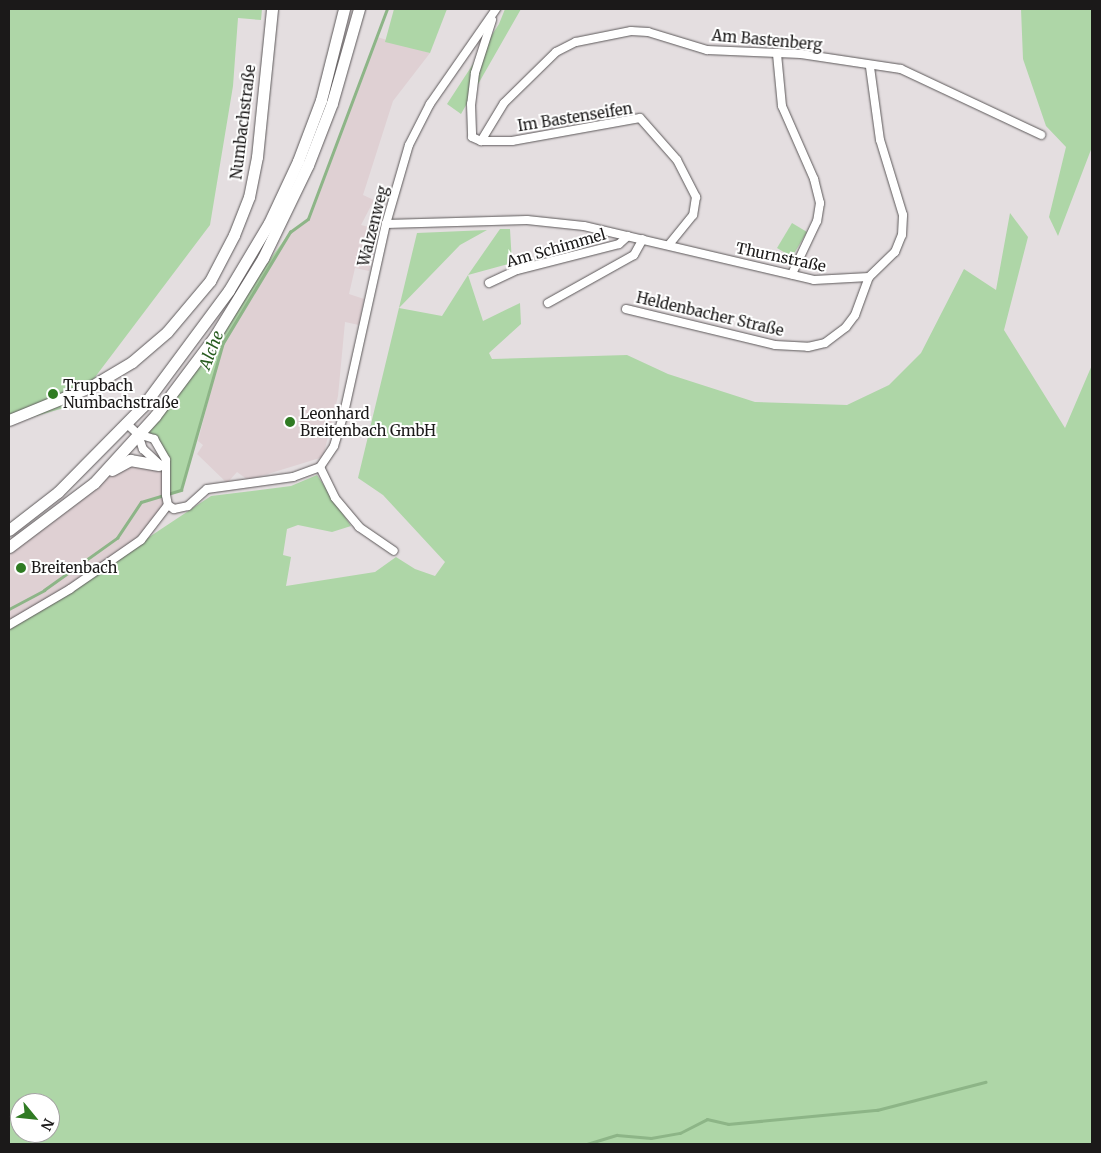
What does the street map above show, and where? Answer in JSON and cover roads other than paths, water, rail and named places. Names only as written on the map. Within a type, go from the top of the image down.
[{"type":"main road","name":"Numbachstraße","points":[[9,420],[90,387],[132,362],[167,332],[210,281],[234,235],[248,197],[257,157],[272,9]]},
{"type":"main road","points":[[9,530],[58,492],[126,424],[185,351],[229,290],[269,223],[321,100],[344,9]]},
{"type":"main road","points":[[94,483],[138,434],[215,336],[279,228],[320,135],[359,9]]},
{"type":"main road","points":[[9,547],[94,483],[130,460],[162,466]]},
{"type":"street","points":[[481,142],[472,137],[470,130],[471,104],[475,73],[495,11]]},
{"type":"street","name":"Walzenweg","points":[[320,468],[334,446],[344,413],[386,224],[415,129],[495,11]]},
{"type":"street","name":"Am Bastenberg","points":[[481,142],[513,93],[556,52],[576,42],[631,31],[648,32],[707,50],[801,54],[870,67],[887,67],[916,74],[1041,135]]},
{"type":"street","points":[[776,54],[782,106],[814,179],[820,203],[817,221],[792,274]]},
{"type":"street","points":[[869,277],[895,252],[902,235],[903,215],[880,140],[870,67]]},
{"type":"street","name":"Im Bastenseifen","points":[[481,142],[539,137],[640,118],[677,160],[696,196],[693,215],[670,245]]},
{"type":"street","name":"Thurnstraße","points":[[386,224],[527,220],[584,226],[833,282],[869,277]]},
{"type":"street","name":"Am Schimmel","points":[[489,283],[517,270],[619,244],[628,236]]},
{"type":"street","points":[[548,303],[634,255],[643,239]]},
{"type":"street","name":"Heldenbacher Straße","points":[[626,309],[775,345],[808,346],[831,340],[846,328],[855,316],[869,277]]},
{"type":"street","points":[[126,424],[138,434],[154,439],[166,460],[162,466]]},
{"type":"street","points":[[9,625],[70,588],[141,540],[168,505],[162,466],[140,444],[138,434]]},
{"type":"street","points":[[168,505],[180,509],[207,489],[293,477],[320,468],[335,498],[359,528],[394,551]]},
{"type":"waterway","name":"Alche","points":[[9,609],[44,590],[117,538],[141,502],[181,490],[223,343],[290,232],[308,219],[387,9]]},
{"type":"waterway","points":[[587,1144],[617,1135],[651,1138],[680,1133],[707,1119],[728,1124],[877,1110],[985,1082]]},
{"type":"place","name":"Trupbach Numbachstraße","points":[[53,394]]},
{"type":"place","name":"Leonhard Breitenbach GmbH","points":[[290,422]]},
{"type":"place","name":"Breitenbach","points":[[21,568]]}]
